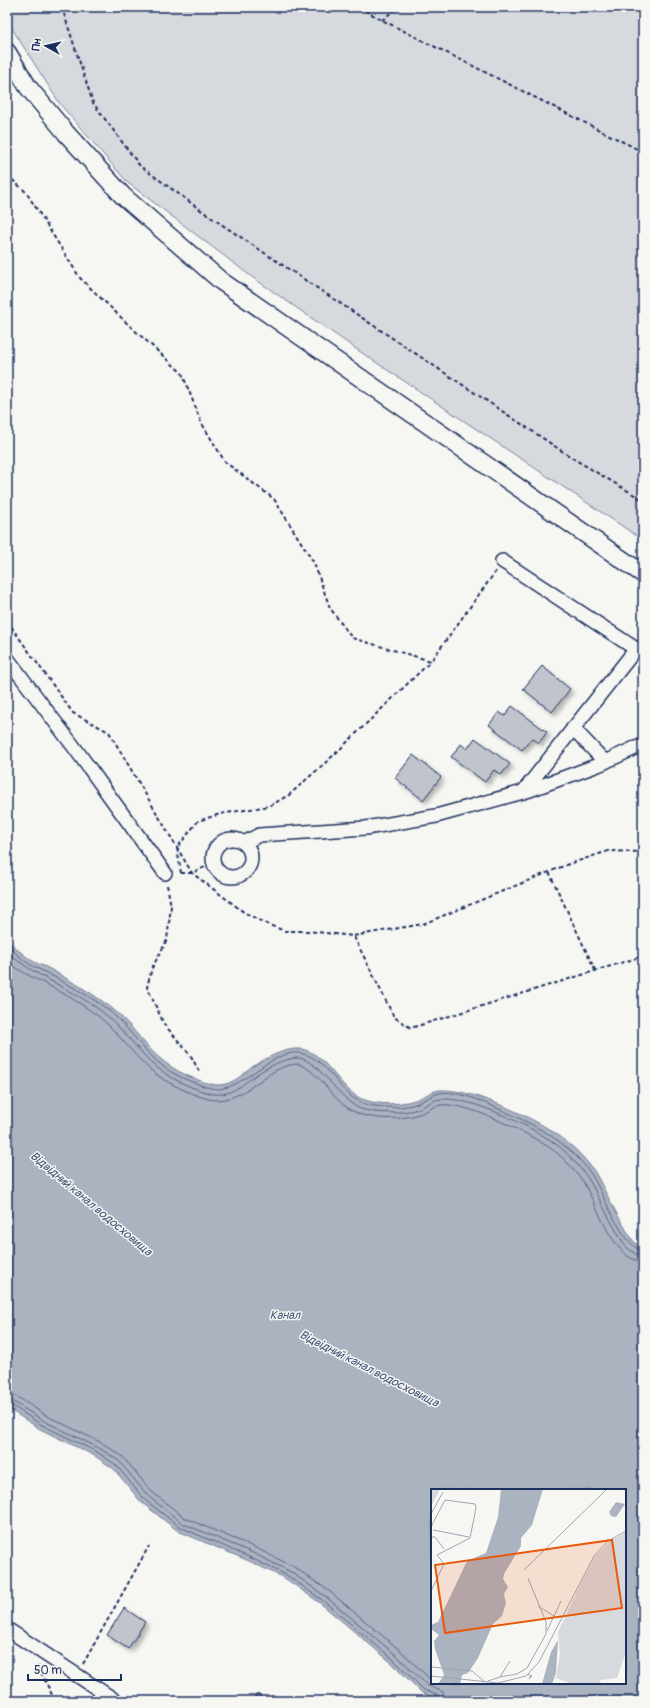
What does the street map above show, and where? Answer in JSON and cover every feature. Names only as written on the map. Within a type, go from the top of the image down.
[{"type":"main road","points":[[7,52],[28,87],[66,133],[123,196],[220,281],[643,574]]},
{"type":"lane","points":[[502,561],[639,652],[573,728],[523,792]]},
{"type":"lane","points":[[7,658],[82,758],[165,873]]},
{"type":"lane","points":[[573,728],[605,762]]},
{"type":"lane","points":[[244,843],[259,835],[366,828],[436,816],[523,792],[605,762],[635,748],[643,746]]},
{"type":"lane","points":[[233,839],[244,843],[250,854],[250,860],[244,872],[239,875],[226,876],[221,873],[214,863],[214,851],[221,842],[233,839]]},
{"type":"lane","points":[[7,1629],[116,1701]]},
{"type":"path","points":[[65,7],[64,14],[93,103],[140,166],[212,218],[574,459],[643,500]]},
{"type":"path","points":[[359,7],[643,152]]},
{"type":"path","points":[[382,20],[398,7]]},
{"type":"path","points":[[7,175],[26,192],[80,278],[131,328],[182,373],[201,422],[225,462],[274,499],[314,563],[330,608],[352,638],[431,661]]},
{"type":"path","points":[[214,863],[192,873],[181,873],[178,848],[198,821],[220,814],[270,806],[289,795],[334,755],[431,661],[502,561]]},
{"type":"path","points":[[7,622],[74,713],[109,732],[192,873],[245,913],[285,931],[308,931],[353,936],[422,924],[549,872],[608,851],[643,852]]},
{"type":"path","points":[[549,872],[596,971]]},
{"type":"path","points":[[165,873],[171,906],[167,940],[152,968],[147,987],[164,1024],[191,1056],[200,1073]]},
{"type":"path","points":[[353,936],[394,1017],[411,1028],[643,956]]},
{"type":"path","points":[[76,1675],[149,1546]]},
{"type":"path","points":[[28,1643],[55,1701]]},
{"type":"shaded area","points":[[7,7],[643,7],[643,540],[365,355],[252,277],[128,183],[60,104],[13,30],[7,18]]},
{"type":"water","name":"Канал","points":[[7,940],[33,961],[70,980],[112,1008],[164,1062],[178,1071],[202,1082],[218,1085],[230,1083],[269,1057],[295,1049],[306,1050],[323,1062],[347,1089],[356,1096],[371,1102],[383,1104],[403,1103],[419,1099],[432,1092],[444,1090],[457,1091],[473,1095],[508,1108],[526,1116],[556,1134],[580,1154],[596,1173],[626,1230],[634,1242],[643,1247],[643,1701],[441,1701],[422,1693],[392,1663],[320,1603],[286,1579],[249,1561],[178,1531],[141,1502],[114,1469],[95,1456],[40,1429],[7,1408]]},
{"type":"building","points":[[542,666],[570,689],[552,712],[523,689]]},
{"type":"building","points":[[512,706],[547,732],[539,743],[532,738],[522,750],[489,725],[499,712],[505,716]]},
{"type":"building","points":[[475,738],[510,764],[501,775],[494,770],[485,782],[451,757],[461,744],[467,749]]},
{"type":"building","points":[[413,755],[441,777],[423,800],[395,778]]},
{"type":"building","points":[[124,1608],[145,1622],[128,1649],[107,1635]]},
{"type":"building","points":[[257,1694],[267,1701],[252,1701]]},
{"type":"water label","name":"Відвідний канал водосховища","points":[[91,1204]]},
{"type":"water label","name":"Відвідний канал водосховища","points":[[369,1369]]}]
